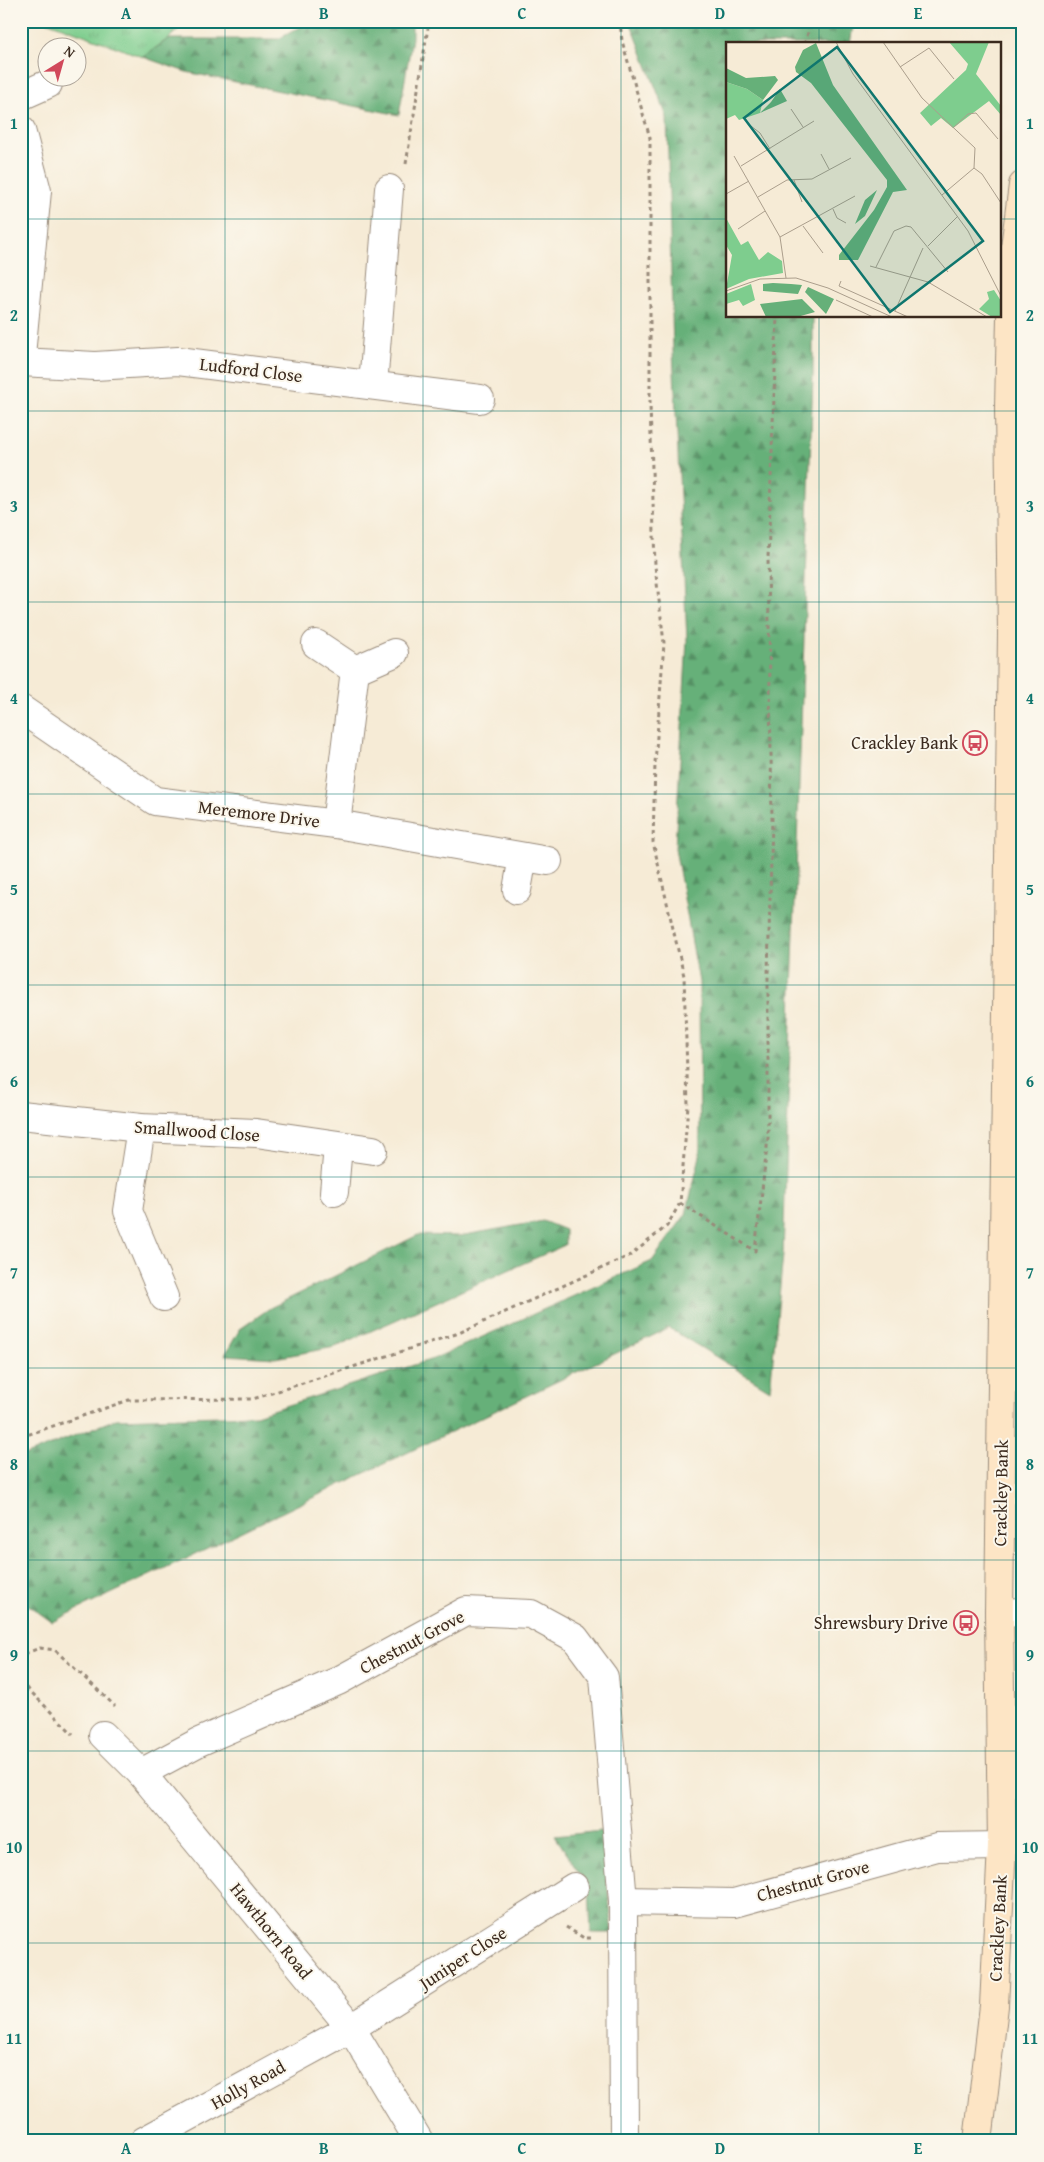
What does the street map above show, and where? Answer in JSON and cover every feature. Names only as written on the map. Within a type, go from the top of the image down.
[{"type":"street","points":[[21,96],[39,88]]},
{"type":"street","points":[[21,130],[37,191],[21,355]]},
{"type":"street","name":"Crackley Bank","points":[[978,2141],[994,2006],[1011,1613],[1013,1357],[1012,633],[1009,408],[1012,271],[1023,184]]},
{"type":"street","points":[[373,385],[389,189]]},
{"type":"street","name":"Ludford Close","points":[[21,362],[95,366],[178,361],[480,399]]},
{"type":"street","points":[[316,644],[355,670]]},
{"type":"street","points":[[355,670],[394,653]]},
{"type":"street","points":[[336,824],[355,670]]},
{"type":"street","name":"Meremore Drive","points":[[23,716],[155,801],[336,824],[535,859],[517,890]]},
{"type":"street","name":"Smallwood Close","points":[[21,1115],[141,1128],[256,1133],[373,1150]]},
{"type":"street","points":[[141,1128],[128,1211],[164,1297]]},
{"type":"street","points":[[334,1192],[338,1146]]},
{"type":"street","name":"Chestnut Grove","points":[[141,1773],[199,1742],[338,1681],[403,1647],[466,1610],[531,1614],[574,1638],[604,1677],[623,1901],[624,2141]]},
{"type":"street","name":"Hawthorn Road","points":[[103,1735],[141,1773],[351,2028],[419,2141]]},
{"type":"street","name":"Chestnut Grove","points":[[623,1901],[734,1903],[937,1847],[1002,1846]]},
{"type":"street","name":"Juniper Close","points":[[351,2028],[552,1913],[574,1887]]},
{"type":"street","name":"Holly Road","points":[[144,2141],[351,2028]]},
{"type":"path","points":[[389,189],[402,187],[429,21]]},
{"type":"path","points":[[806,42],[811,21]]},
{"type":"path","points":[[680,1203],[755,1252],[768,1138],[768,973],[772,820],[768,558],[777,318]]},
{"type":"path","points":[[21,1661],[26,1654],[40,1648],[56,1650],[116,1706]]},
{"type":"path","points":[[21,1649],[26,1654]]},
{"type":"path","points":[[21,1682],[86,1747],[103,1735]]},
{"type":"path","points":[[552,1913],[584,1938],[623,1938]]},
{"type":"green space","points":[[46,21],[187,21],[168,39],[143,57]]},
{"type":"green space","points":[[312,21],[412,21],[412,38],[399,115],[186,72],[143,57],[168,39],[278,39]]},
{"type":"green space","points":[[630,21],[854,21],[850,42],[726,42],[726,318],[813,318],[813,375],[783,1255],[770,1390],[669,1328],[52,1622],[21,1600],[21,1457],[116,1419],[256,1415],[433,1359],[652,1261],[686,1214],[700,1156],[699,982],[675,848],[687,640],[673,351],[667,117]]},
{"type":"green space","points":[[543,1221],[565,1230],[565,1245],[335,1347],[275,1358],[225,1355],[240,1329],[270,1308],[418,1235],[459,1236]]},
{"type":"green space","points":[[601,1831],[613,1933],[591,1933],[589,1887],[555,1836]]},
{"type":"place","name":"Crackley Bank","points":[[975,743]]},
{"type":"place","name":"Shrewsbury Drive","points":[[966,1623]]}]
